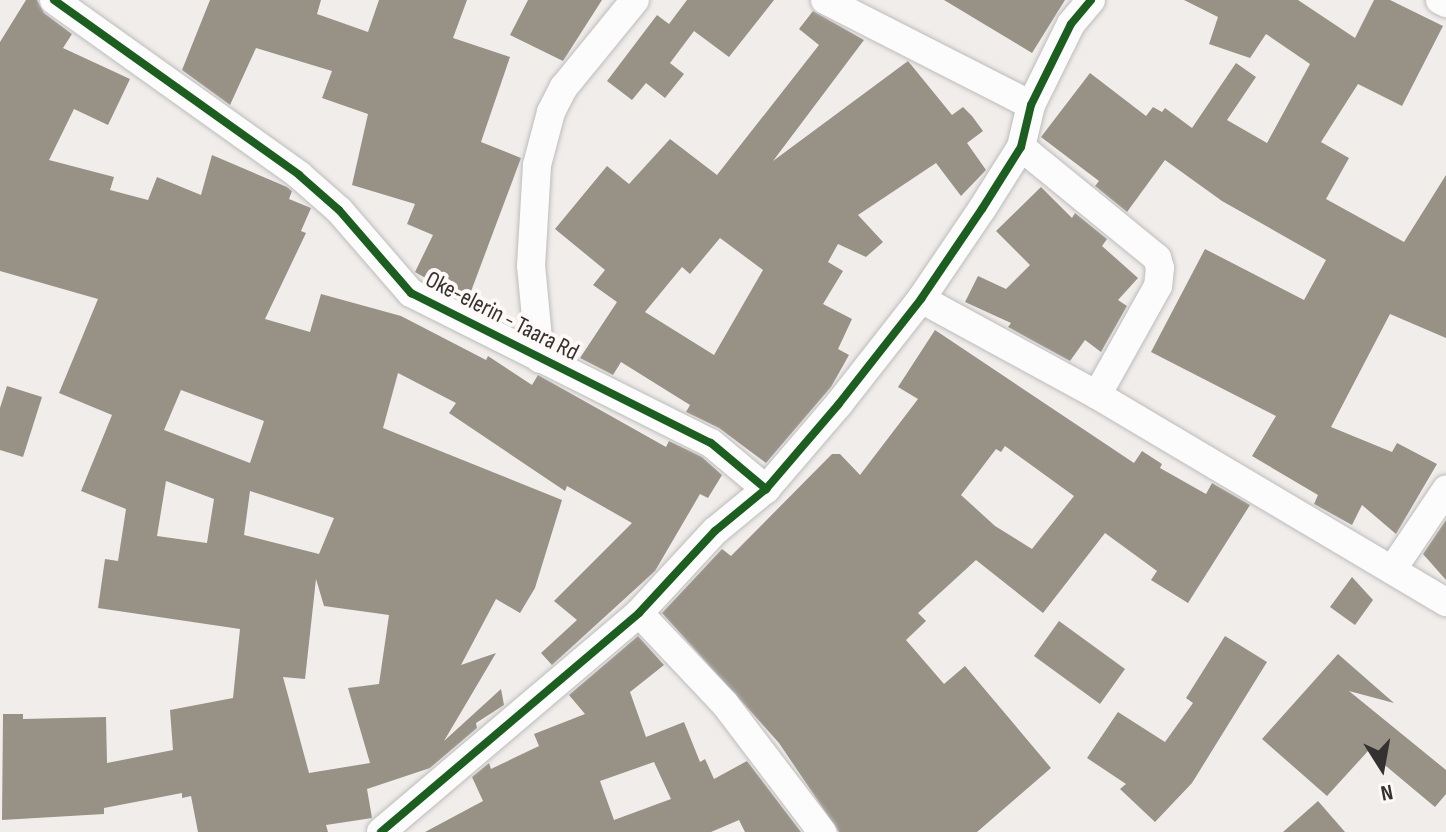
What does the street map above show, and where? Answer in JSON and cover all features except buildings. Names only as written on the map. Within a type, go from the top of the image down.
[{"type":"street","name":"Oke-elerin - Taara Rd","points":[[54,0],[299,175],[339,210],[411,293],[711,443],[766,489]]},
{"type":"street","points":[[540,359],[531,266],[537,165],[551,112],[564,87],[635,0]]},
{"type":"street","points":[[825,0],[1031,105]]},
{"type":"street","points":[[381,832],[639,613],[715,531],[766,489],[921,299],[1021,147],[1031,105],[1071,24],[1091,0]]},
{"type":"street","points":[[1440,0],[1446,3]]},
{"type":"street","points":[[1021,147],[1157,258],[1160,268],[1158,286],[1097,395]]},
{"type":"street","points":[[921,299],[1097,395],[1446,602]]},
{"type":"street","points":[[1392,570],[1446,490]]},
{"type":"street","points":[[639,613],[725,704],[822,832]]},
{"type":"cycle path","points":[[54,0],[299,175],[339,210],[411,293],[711,443],[766,489]]},
{"type":"cycle path","points":[[381,832],[639,613],[715,531],[766,489],[838,405],[921,299],[1021,147],[1031,105],[1071,24],[1091,0]]}]
